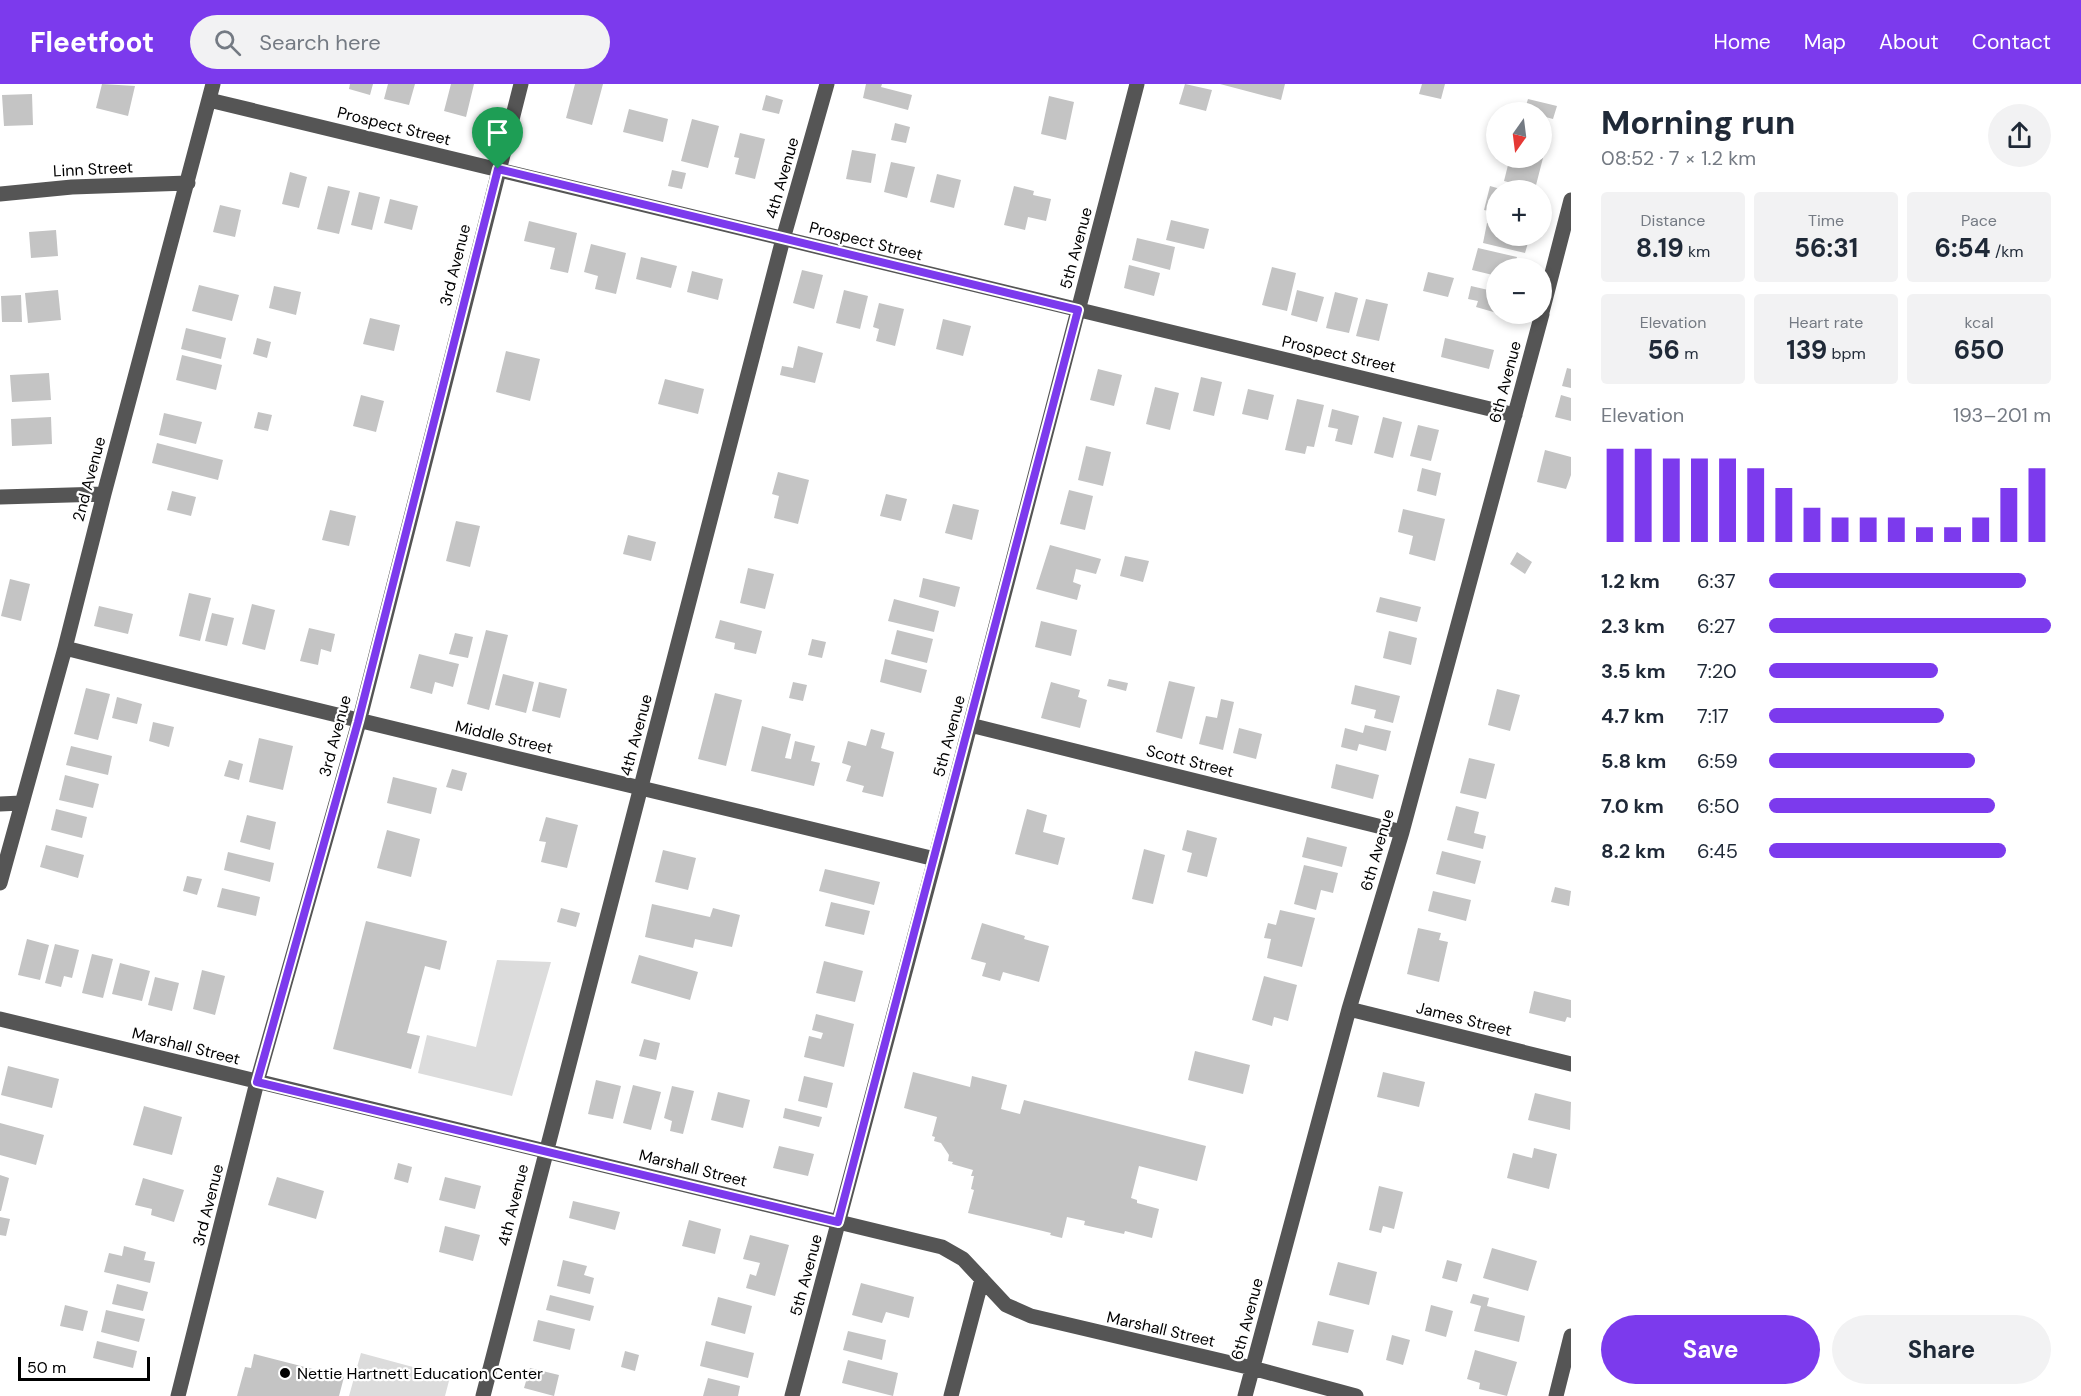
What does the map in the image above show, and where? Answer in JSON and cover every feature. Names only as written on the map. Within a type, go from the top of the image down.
[{"type":"street","name":"2nd Avenue","points":[[0,883],[65,648],[213,84]]},
{"type":"street","name":"3rd Avenue","points":[[178,1396],[257,1082],[358,722],[520,84]]},
{"type":"street","name":"4th Avenue","points":[[483,1396],[783,239],[826,84]]},
{"type":"street","name":"5th Avenue","points":[[792,1396],[1137,84]]},
{"type":"street","name":"Prospect Street","points":[[209,100],[1515,415]]},
{"type":"street","name":"Linn Street","points":[[0,194],[72,187],[188,183]]},
{"type":"street","name":"6th Avenue","points":[[1552,274],[1571,200]]},
{"type":"street","name":"6th Avenue","points":[[1245,1396],[1349,1009],[1402,832],[1539,324]]},
{"type":"street","points":[[0,497],[104,494]]},
{"type":"street","name":"Middle Street","points":[[65,648],[358,722],[935,859]]},
{"type":"street","name":"Scott Street","points":[[970,725],[1402,832]]},
{"type":"street","points":[[0,804],[21,803]]},
{"type":"street","name":"James Street","points":[[1349,1009],[1571,1064]]},
{"type":"street","name":"Marshall Street","points":[[0,1019],[942,1247],[963,1259],[1006,1305],[1031,1316],[1252,1368],[1356,1396]]},
{"type":"street","points":[[951,1396],[982,1279]]},
{"type":"street","points":[[1556,1396],[1571,1336]]},
{"type":"shaded area","points":[[497,960],[551,962],[512,1096],[418,1073],[427,1035],[476,1047]]},
{"type":"shaded area","points":[[361,1353],[450,1377],[445,1396],[349,1396]]},
{"type":"building","points":[[102,84],[135,86],[128,116],[96,108]]},
{"type":"building","points":[[350,84],[373,84],[370,95],[349,89]]},
{"type":"building","points":[[388,84],[415,84],[409,105],[384,99]]},
{"type":"building","points":[[451,84],[474,84],[466,117],[444,111]]},
{"type":"building","points":[[575,84],[603,84],[592,125],[566,118]]},
{"type":"building","points":[[866,84],[882,84],[881,87],[912,95],[908,110],[863,98]]},
{"type":"building","points":[[1185,84],[1212,90],[1206,111],[1179,104]]},
{"type":"building","points":[[1220,84],[1285,84],[1281,100]]},
{"type":"building","points":[[1422,84],[1445,84],[1441,99],[1419,94]]},
{"type":"building","points":[[32,94],[33,125],[4,126],[2,95]]},
{"type":"building","points":[[766,95],[783,100],[779,114],[762,110]]},
{"type":"building","points":[[1049,96],[1074,102],[1066,140],[1041,134]]},
{"type":"building","points":[[1552,105],[1557,106],[1552,119]]},
{"type":"building","points":[[629,109],[668,119],[663,142],[623,132]]},
{"type":"building","points":[[692,119],[719,126],[708,168],[681,161]]},
{"type":"building","points":[[895,123],[910,127],[906,143],[891,140]]},
{"type":"building","points":[[740,133],[765,139],[755,179],[735,174],[739,158],[734,157]]},
{"type":"building","points":[[852,150],[876,154],[871,183],[846,179]]},
{"type":"building","points":[[891,162],[915,167],[907,198],[884,192]]},
{"type":"building","points":[[1507,168],[1540,168],[1537,180],[1504,180]]},
{"type":"building","points":[[672,170],[686,173],[682,189],[668,186]]},
{"type":"building","points":[[290,172],[307,177],[299,208],[282,204]]},
{"type":"building","points":[[937,174],[961,180],[954,208],[930,202]]},
{"type":"building","points":[[328,186],[350,191],[339,234],[317,229]]},
{"type":"building","points":[[1014,186],[1034,191],[1033,195],[1051,199],[1046,221],[1028,217],[1025,230],[1004,225]]},
{"type":"building","points":[[359,192],[380,197],[372,230],[351,225]]},
{"type":"building","points":[[390,199],[418,206],[412,230],[384,223]]},
{"type":"building","points":[[220,205],[241,210],[235,237],[213,232]]},
{"type":"building","points":[[1171,220],[1209,229],[1204,249],[1166,240]]},
{"type":"building","points":[[529,221],[577,233],[568,273],[550,269],[555,248],[524,241]]},
{"type":"building","points":[[1486,228],[1486,244],[1483,243]]},
{"type":"building","points":[[56,230],[58,256],[31,258],[29,232]]},
{"type":"building","points":[[1137,238],[1175,247],[1170,270],[1132,260]]},
{"type":"building","points":[[591,244],[626,253],[616,294],[595,289],[598,276],[584,272]]},
{"type":"building","points":[[1496,246],[1527,246],[1525,253]]},
{"type":"building","points":[[1478,248],[1517,257],[1486,258],[1486,273],[1472,270]]},
{"type":"building","points":[[641,257],[677,266],[671,288],[636,279]]},
{"type":"building","points":[[1129,265],[1160,273],[1154,296],[1124,288]]},
{"type":"building","points":[[1272,267],[1296,273],[1287,311],[1262,305]]},
{"type":"building","points":[[802,270],[823,275],[814,309],[793,303]]},
{"type":"building","points":[[692,271],[723,279],[718,300],[687,292]]},
{"type":"building","points":[[1428,272],[1454,278],[1448,297],[1423,291]]},
{"type":"building","points":[[199,285],[239,295],[232,321],[192,311]]},
{"type":"building","points":[[274,286],[301,292],[296,315],[269,308]]},
{"type":"building","points":[[1471,286],[1486,289],[1486,310],[1476,307],[1478,301],[1468,299]]},
{"type":"building","points":[[58,290],[61,320],[28,323],[25,293]]},
{"type":"building","points":[[844,290],[868,296],[860,329],[836,323]]},
{"type":"building","points":[[1297,290],[1324,297],[1317,322],[1291,315]]},
{"type":"building","points":[[1335,292],[1358,298],[1349,333],[1326,328]]},
{"type":"building","points":[[21,295],[22,322],[2,322],[1,296]]},
{"type":"building","points":[[1366,299],[1388,304],[1379,341],[1356,336]]},
{"type":"building","points":[[879,303],[904,309],[895,346],[876,341],[879,329],[873,327]]},
{"type":"building","points":[[370,318],[400,325],[394,351],[363,344]]},
{"type":"building","points":[[943,319],[971,326],[963,356],[936,349]]},
{"type":"building","points":[[186,328],[226,338],[221,359],[181,349]]},
{"type":"building","points":[[257,338],[271,342],[267,358],[253,354]]},
{"type":"building","points":[[1445,338],[1494,350],[1489,369],[1441,357]]},
{"type":"building","points":[[798,346],[823,353],[815,383],[780,375],[782,366],[793,368]]},
{"type":"building","points":[[506,351],[540,359],[530,401],[496,392]]},
{"type":"building","points":[[182,355],[222,365],[216,390],[176,380]]},
{"type":"building","points":[[1567,368],[1571,369],[1571,388],[1562,386]]},
{"type":"building","points":[[1098,369],[1122,375],[1114,406],[1090,400]]},
{"type":"building","points":[[49,373],[51,400],[12,402],[10,375]]},
{"type":"building","points":[[1201,377],[1222,382],[1214,416],[1193,411]]},
{"type":"building","points":[[665,379],[704,389],[698,414],[658,404]]},
{"type":"building","points":[[1155,387],[1179,393],[1170,430],[1146,424]]},
{"type":"building","points":[[1248,389],[1274,395],[1268,420],[1242,414]]},
{"type":"building","points":[[361,395],[384,401],[376,432],[353,426]]},
{"type":"building","points":[[1561,395],[1571,398],[1571,421],[1555,417]]},
{"type":"building","points":[[1297,399],[1324,405],[1314,447],[1307,446],[1305,454],[1285,450]]},
{"type":"building","points":[[1332,409],[1359,416],[1352,445],[1335,441],[1338,429],[1328,427]]},
{"type":"building","points":[[258,412],[272,415],[268,431],[254,428]]},
{"type":"building","points":[[164,413],[202,422],[196,444],[159,435]]},
{"type":"building","points":[[51,417],[52,444],[12,446],[11,419]]},
{"type":"building","points":[[1383,417],[1402,422],[1393,458],[1374,453]]},
{"type":"building","points":[[1418,425],[1439,430],[1431,461],[1410,456]]},
{"type":"building","points":[[157,443],[223,460],[218,480],[152,463]]},
{"type":"building","points":[[1086,446],[1111,452],[1103,486],[1078,480]]},
{"type":"building","points":[[1545,450],[1571,457],[1571,475],[1566,489],[1537,482]]},
{"type":"building","points":[[1422,468],[1441,473],[1436,496],[1417,491]]},
{"type":"building","points":[[778,472],[809,480],[798,524],[774,518],[779,496],[772,494]]},
{"type":"building","points":[[1069,490],[1093,496],[1085,530],[1060,524]]},
{"type":"building","points":[[172,491],[196,497],[191,516],[167,510]]},
{"type":"building","points":[[886,494],[907,499],[901,521],[880,516]]},
{"type":"building","points":[[953,504],[979,510],[972,540],[945,533]]},
{"type":"building","points":[[1403,509],[1445,519],[1435,561],[1409,554],[1413,536],[1398,532]]},
{"type":"building","points":[[330,510],[356,516],[349,546],[322,540]]},
{"type":"building","points":[[456,521],[480,526],[470,567],[446,561]]},
{"type":"building","points":[[628,535],[656,542],[651,561],[623,554]]},
{"type":"building","points":[[1050,545],[1101,559],[1096,574],[1076,569],[1073,582],[1081,585],[1077,600],[1036,589]]},
{"type":"building","points":[[1517,552],[1532,562],[1525,574],[1510,564]]},
{"type":"building","points":[[1125,556],[1149,561],[1143,582],[1120,576]]},
{"type":"building","points":[[748,568],[774,574],[765,609],[740,603]]},
{"type":"building","points":[[923,578],[960,587],[955,607],[919,597]]},
{"type":"building","points":[[10,579],[30,584],[21,621],[1,616]]},
{"type":"building","points":[[189,593],[211,598],[200,641],[179,636]]},
{"type":"building","points":[[1380,597],[1421,607],[1417,622],[1376,612]]},
{"type":"building","points":[[894,599],[939,611],[934,632],[888,621]]},
{"type":"building","points":[[252,604],[275,610],[265,650],[242,644]]},
{"type":"building","points":[[99,606],[133,614],[128,634],[94,626]]},
{"type":"building","points":[[212,613],[234,618],[227,646],[205,641]]},
{"type":"building","points":[[720,620],[762,631],[756,654],[734,649],[735,643],[715,638]]},
{"type":"building","points":[[1041,621],[1077,630],[1071,656],[1035,647]]},
{"type":"building","points":[[309,628],[335,634],[331,652],[321,649],[318,665],[300,661]]},
{"type":"building","points":[[486,630],[508,635],[489,710],[467,704]]},
{"type":"building","points":[[897,630],[933,639],[927,663],[891,654]]},
{"type":"building","points":[[1389,631],[1417,638],[1411,665],[1383,658]]},
{"type":"building","points":[[455,633],[473,637],[468,658],[449,654]]},
{"type":"building","points":[[812,639],[826,642],[822,658],[808,655]]},
{"type":"building","points":[[419,654],[459,664],[453,687],[435,682],[432,694],[410,688]]},
{"type":"building","points":[[885,659],[927,670],[921,693],[880,682]]},
{"type":"building","points":[[503,674],[534,682],[526,713],[495,705]]},
{"type":"building","points":[[1109,679],[1128,683],[1126,691],[1107,686]]},
{"type":"building","points":[[1169,681],[1195,687],[1182,739],[1156,732]]},
{"type":"building","points":[[539,682],[567,689],[560,718],[532,711]]},
{"type":"building","points":[[793,682],[807,685],[803,701],[789,698]]},
{"type":"building","points":[[1051,682],[1080,690],[1078,697],[1087,700],[1080,728],[1041,718]]},
{"type":"building","points":[[1355,685],[1400,696],[1393,723],[1374,718],[1376,710],[1351,704]]},
{"type":"building","points":[[86,688],[110,694],[98,740],[74,734]]},
{"type":"building","points":[[1497,689],[1520,695],[1510,731],[1488,725]]},
{"type":"building","points":[[715,693],[742,700],[726,766],[698,759]]},
{"type":"building","points":[[117,697],[142,704],[137,724],[112,718]]},
{"type":"building","points":[[1221,699],[1234,702],[1223,750],[1199,744],[1206,716],[1217,718]]},
{"type":"building","points":[[153,722],[174,727],[169,747],[149,741]]},
{"type":"building","points":[[1365,725],[1391,731],[1386,751],[1359,744],[1357,751],[1341,747],[1345,728],[1363,733]]},
{"type":"building","points":[[762,726],[791,734],[785,758],[791,759],[795,741],[815,746],[811,761],[820,763],[814,786],[751,771]]},
{"type":"building","points":[[1239,728],[1262,734],[1256,759],[1233,753]]},
{"type":"building","points":[[871,729],[885,733],[881,748],[894,752],[883,797],[862,792],[864,786],[846,781],[851,766],[842,763],[848,741],[866,746]]},
{"type":"building","points":[[259,738],[293,746],[283,790],[249,782]]},
{"type":"building","points":[[71,746],[112,756],[108,775],[66,765]]},
{"type":"building","points":[[1469,758],[1495,764],[1486,799],[1460,793]]},
{"type":"building","points":[[229,760],[243,764],[239,780],[224,776]]},
{"type":"building","points":[[1336,764],[1379,775],[1373,799],[1331,788]]},
{"type":"building","points":[[452,769],[467,773],[462,791],[446,787]]},
{"type":"building","points":[[65,775],[99,784],[93,808],[59,800]]},
{"type":"building","points":[[393,777],[437,788],[431,814],[387,803]]},
{"type":"building","points":[[1456,806],[1479,812],[1474,833],[1486,836],[1483,849],[1447,840]]},
{"type":"building","points":[[56,809],[87,817],[82,838],[51,830]]},
{"type":"building","points":[[1027,809],[1047,815],[1043,832],[1065,838],[1058,865],[1015,854]]},
{"type":"building","points":[[247,815],[276,822],[270,850],[240,842]]},
{"type":"building","points":[[546,817],[578,825],[567,868],[541,862],[546,842],[539,841]]},
{"type":"building","points":[[387,830],[420,839],[411,877],[377,868]]},
{"type":"building","points":[[1187,830],[1217,838],[1207,877],[1187,872],[1192,853],[1182,850]]},
{"type":"building","points":[[1307,837],[1347,847],[1342,867],[1302,857]]},
{"type":"building","points":[[46,845],[84,855],[78,878],[40,867]]},
{"type":"building","points":[[1144,849],[1165,855],[1153,904],[1132,899]]},
{"type":"building","points":[[663,850],[696,858],[688,890],[655,882]]},
{"type":"building","points":[[1442,851],[1481,861],[1475,884],[1436,874]]},
{"type":"building","points":[[228,852],[274,863],[270,882],[224,870]]},
{"type":"building","points":[[1304,865],[1338,873],[1333,893],[1321,890],[1316,910],[1294,904]]},
{"type":"building","points":[[825,869],[880,882],[874,905],[819,891]]},
{"type":"building","points":[[187,876],[202,879],[197,895],[183,891]]},
{"type":"building","points":[[1555,887],[1571,891],[1569,906],[1551,902]]},
{"type":"building","points":[[222,888],[260,897],[256,916],[217,907]]},
{"type":"building","points":[[1433,891],[1471,900],[1466,921],[1428,911]]},
{"type":"building","points":[[831,902],[870,911],[864,935],[825,926]]},
{"type":"building","points":[[652,904],[710,917],[713,908],[740,915],[732,947],[695,939],[693,948],[645,937]]},
{"type":"building","points":[[561,908],[580,913],[576,927],[557,922]]},
{"type":"building","points":[[1280,910],[1315,918],[1302,967],[1267,958],[1271,939],[1264,938],[1268,923],[1276,925]]},
{"type":"building","points":[[366,921],[447,941],[440,970],[425,966],[407,1033],[420,1036],[411,1069],[333,1049]]},
{"type":"building","points":[[982,923],[1049,946],[1039,982],[1003,972],[1000,981],[982,976],[986,963],[971,959]]},
{"type":"building","points":[[1418,928],[1441,933],[1439,940],[1448,942],[1439,982],[1407,974]]},
{"type":"building","points":[[27,939],[49,945],[40,980],[18,975]]},
{"type":"building","points":[[55,944],[79,950],[72,978],[64,976],[61,987],[45,983]]},
{"type":"building","points":[[92,954],[113,959],[103,998],[82,993]]},
{"type":"building","points":[[639,955],[698,972],[690,1000],[631,983]]},
{"type":"building","points":[[824,961],[863,971],[855,1002],[816,993]]},
{"type":"building","points":[[120,963],[150,971],[142,1001],[112,994]]},
{"type":"building","points":[[202,970],[225,976],[215,1015],[193,1009]]},
{"type":"building","points":[[1264,976],[1297,985],[1288,1021],[1274,1017],[1272,1026],[1252,1020]]},
{"type":"building","points":[[155,977],[179,983],[172,1011],[148,1005]]},
{"type":"building","points":[[1534,991],[1571,1000],[1571,1018],[1567,1017],[1565,1022],[1529,1013]]},
{"type":"building","points":[[816,1014],[854,1024],[844,1067],[804,1057],[809,1036],[821,1039],[823,1033],[812,1030]]},
{"type":"building","points":[[644,1039],[660,1043],[656,1060],[639,1056]]},
{"type":"building","points":[[1195,1051],[1250,1065],[1243,1094],[1188,1080]]},
{"type":"building","points":[[8,1066],[59,1079],[52,1108],[1,1095]]},
{"type":"building","points":[[913,1072],[970,1087],[972,1076],[1007,1085],[1001,1109],[1020,1114],[1024,1100],[1206,1146],[1197,1181],[1139,1166],[1131,1198],[1137,1200],[1137,1203],[1159,1209],[1152,1238],[1125,1231],[1124,1234],[1084,1225],[1085,1221],[1067,1217],[1062,1238],[1050,1235],[1051,1233],[968,1213],[974,1190],[971,1189],[973,1170],[952,1164],[953,1162],[948,1161],[949,1155],[941,1143],[934,1141],[935,1137],[932,1136],[937,1117],[904,1108]]},
{"type":"building","points":[[1383,1072],[1425,1082],[1419,1107],[1377,1097]]},
{"type":"building","points":[[804,1076],[833,1083],[827,1108],[798,1101]]},
{"type":"building","points":[[596,1080],[621,1086],[613,1119],[588,1114]]},
{"type":"building","points":[[633,1085],[661,1092],[651,1130],[623,1123]]},
{"type":"building","points":[[672,1086],[694,1091],[683,1134],[670,1131],[672,1121],[664,1118]]},
{"type":"building","points":[[718,1092],[750,1100],[743,1128],[711,1120]]},
{"type":"building","points":[[1535,1093],[1571,1102],[1570,1130],[1528,1120]]},
{"type":"building","points":[[144,1106],[182,1117],[172,1155],[133,1145]]},
{"type":"building","points":[[785,1108],[822,1117],[819,1127],[783,1118]]},
{"type":"building","points":[[0,1123],[44,1135],[36,1165],[0,1155]]},
{"type":"building","points":[[779,1146],[814,1154],[808,1176],[773,1168]]},
{"type":"building","points":[[1534,1148],[1557,1154],[1549,1189],[1507,1178],[1513,1153],[1532,1158]]},
{"type":"building","points":[[398,1163],[412,1167],[408,1183],[394,1179]]},
{"type":"building","points":[[0,1175],[9,1178],[1,1211],[0,1211]]},
{"type":"building","points":[[277,1177],[324,1191],[316,1219],[268,1205]]},
{"type":"building","points":[[445,1177],[481,1186],[475,1209],[439,1200]]},
{"type":"building","points":[[143,1178],[184,1190],[174,1222],[151,1215],[152,1209],[135,1205]]},
{"type":"building","points":[[1379,1186],[1403,1192],[1394,1229],[1383,1226],[1381,1233],[1369,1230]]},
{"type":"building","points":[[573,1201],[620,1212],[615,1230],[569,1218]]},
{"type":"building","points":[[0,1217],[10,1219],[6,1236],[0,1235]]},
{"type":"building","points":[[689,1220],[721,1229],[715,1254],[682,1246]]},
{"type":"building","points":[[445,1226],[480,1235],[473,1261],[439,1252]]},
{"type":"building","points":[[750,1235],[789,1245],[775,1296],[746,1288],[750,1274],[756,1276],[760,1263],[743,1259]]},
{"type":"building","points":[[124,1246],[146,1252],[144,1260],[155,1262],[150,1283],[104,1272],[109,1253],[122,1256]]},
{"type":"building","points":[[1492,1248],[1537,1261],[1528,1291],[1483,1278]]},
{"type":"building","points":[[563,1260],[587,1266],[584,1275],[594,1278],[590,1294],[557,1286]]},
{"type":"building","points":[[1447,1260],[1462,1264],[1457,1282],[1442,1278]]},
{"type":"building","points":[[1338,1262],[1377,1272],[1369,1305],[1329,1295]]},
{"type":"building","points":[[861,1283],[914,1297],[909,1318],[886,1312],[882,1323],[852,1315]]},
{"type":"building","points":[[117,1284],[148,1292],[143,1311],[112,1304]]},
{"type":"building","points":[[1473,1294],[1489,1298],[1487,1306],[1525,1316],[1519,1342],[1474,1331],[1481,1306],[1470,1303]]},
{"type":"building","points":[[550,1295],[594,1306],[590,1321],[546,1310]]},
{"type":"building","points":[[718,1297],[752,1306],[745,1334],[711,1325]]},
{"type":"building","points":[[65,1305],[88,1311],[83,1331],[60,1326]]},
{"type":"building","points":[[1431,1305],[1453,1311],[1446,1337],[1425,1331]]},
{"type":"building","points":[[106,1310],[145,1319],[139,1342],[101,1332]]},
{"type":"building","points":[[538,1320],[575,1329],[570,1350],[533,1341]]},
{"type":"building","points":[[1318,1321],[1354,1330],[1348,1353],[1312,1345]]},
{"type":"building","points":[[848,1331],[886,1340],[882,1360],[843,1350]]},
{"type":"building","points":[[1392,1335],[1410,1340],[1403,1365],[1386,1360]]},
{"type":"building","points":[[97,1341],[137,1351],[133,1368],[93,1358]]},
{"type":"building","points":[[706,1341],[754,1353],[748,1378],[700,1366]]},
{"type":"building","points":[[1475,1350],[1517,1362],[1507,1396],[1479,1389],[1480,1383],[1467,1379]]},
{"type":"building","points":[[625,1351],[639,1355],[635,1371],[621,1367]]},
{"type":"building","name":"Nettie Hartnett Education Center","points":[[254,1354],[344,1377],[339,1396],[237,1396],[245,1367],[251,1368]]},
{"type":"building","points":[[848,1360],[898,1373],[893,1396],[842,1383]]},
{"type":"building","points":[[530,1368],[559,1375],[554,1396],[524,1388]]},
{"type":"building","points":[[708,1378],[740,1386],[738,1396],[703,1396]]},
{"type":"place","name":"Nettie Hartnett Education Center","points":[[285,1373]]},
{"type":"route","points":[[498,169],[1078,310],[838,1222],[257,1082],[358,722],[498,169]]}]
